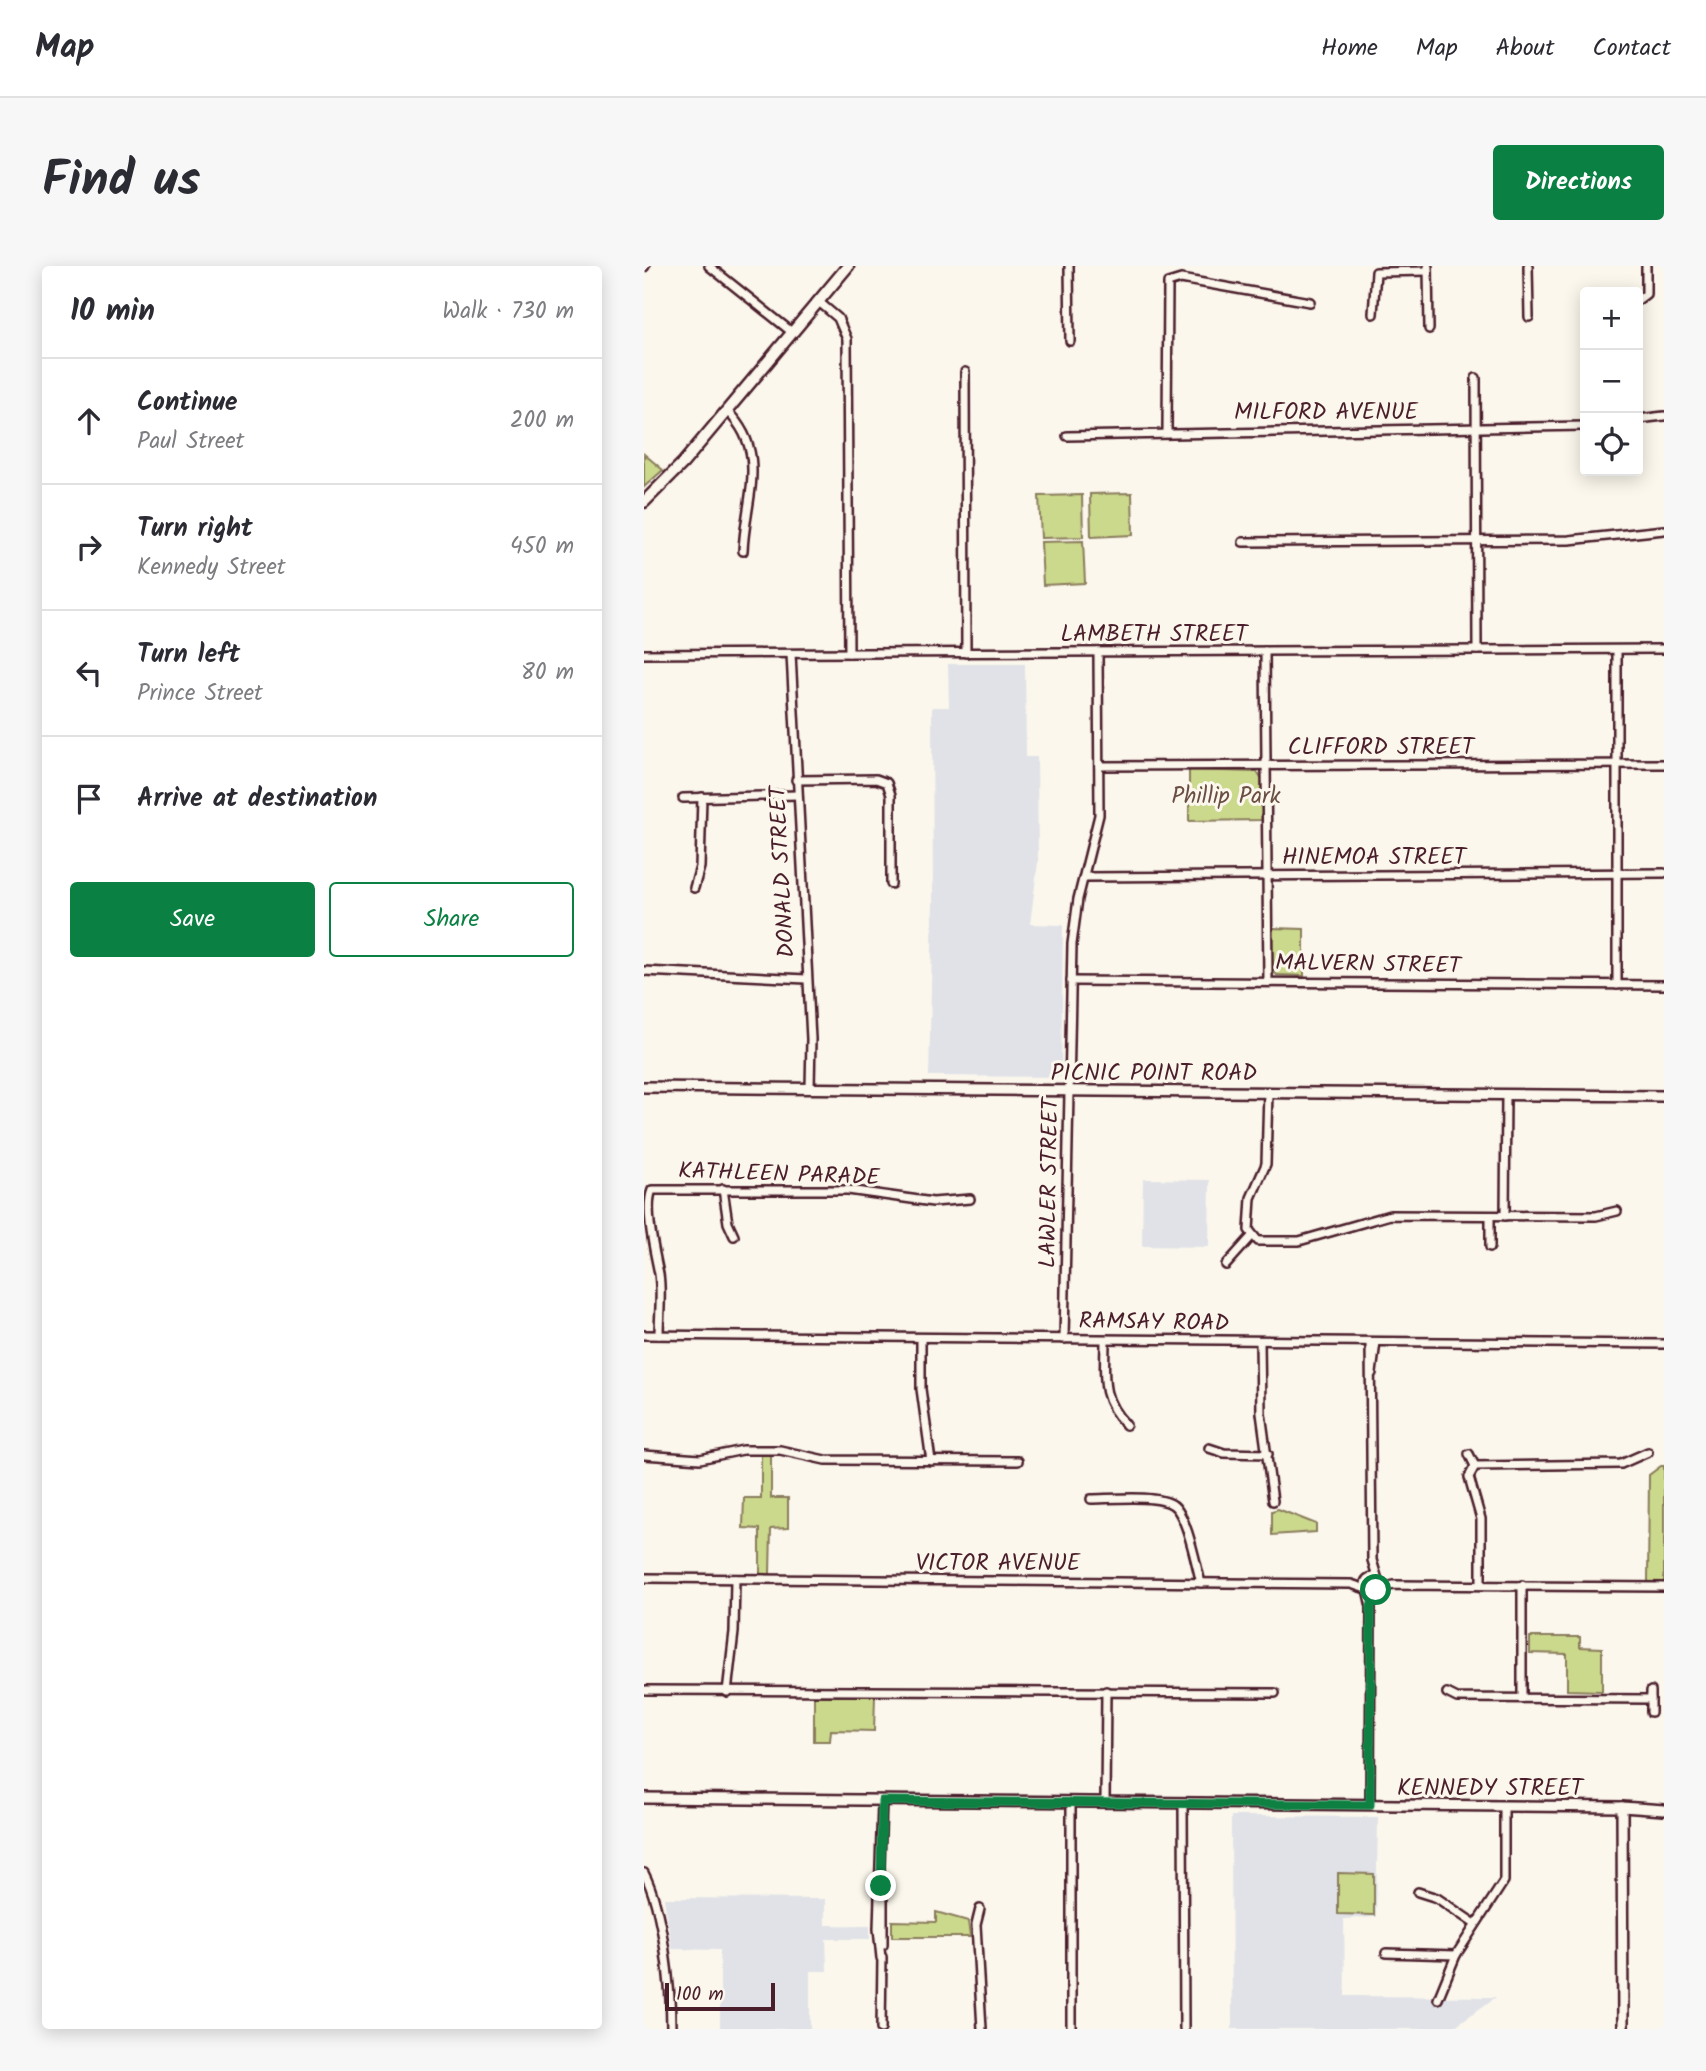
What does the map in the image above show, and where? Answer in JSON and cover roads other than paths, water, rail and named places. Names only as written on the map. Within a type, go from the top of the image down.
[{"type":"main road","points":[[644,502],[672,475],[848,266]]},
{"type":"street","points":[[709,266],[793,333]]},
{"type":"street","points":[[1069,266],[1070,341]]},
{"type":"street","points":[[1528,266],[1529,317]]},
{"type":"street","points":[[1643,296],[1650,284],[1646,266]]},
{"type":"street","points":[[1373,314],[1376,272],[1428,268],[1429,330]]},
{"type":"street","points":[[1163,272],[1170,281]]},
{"type":"street","points":[[1170,281],[1181,279],[1310,302]]},
{"type":"street","points":[[1167,432],[1166,291],[1170,281]]},
{"type":"street","points":[[818,302],[838,318],[847,339],[849,653]]},
{"type":"street","points":[[965,372],[966,653]]},
{"type":"street","points":[[1476,378],[1477,650]]},
{"type":"street","points":[[727,411],[743,428],[751,452],[751,502],[743,551]]},
{"type":"street","points":[[1643,418],[1664,416]]},
{"type":"street","name":"MILFORD AVENUE","points":[[1067,436],[1580,426]]},
{"type":"street","points":[[1244,542],[1476,541],[1600,537],[1664,530]]},
{"type":"street","name":"LAMBETH STREET","points":[[644,654],[1664,649]]},
{"type":"street","points":[[1617,650],[1618,985]]},
{"type":"street","name":"LAWLER STREET","points":[[1064,1339],[1071,981],[1075,915],[1098,825],[1098,652]]},
{"type":"street","points":[[1265,652],[1268,981]]},
{"type":"street","name":"DONALD STREET","points":[[791,654],[810,1088]]},
{"type":"street","name":"CLIFFORD STREET","points":[[1099,766],[1664,764]]},
{"type":"street","points":[[796,780],[876,779],[887,783],[891,794],[891,884]]},
{"type":"street","points":[[683,798],[797,795]]},
{"type":"street","points":[[694,888],[700,867],[702,797]]},
{"type":"street","name":"HINEMOA STREET","points":[[1084,877],[1664,873]]},
{"type":"street","points":[[644,971],[806,979]]},
{"type":"street","name":"MALVERN STREET","points":[[1071,981],[1664,985]]},
{"type":"street","name":"PICNIC POINT ROAD","points":[[644,1087],[1664,1096]]},
{"type":"street","points":[[1268,1093],[1266,1164],[1249,1205],[1248,1226],[1252,1236],[1262,1241],[1299,1241],[1390,1215],[1596,1216],[1618,1211]]},
{"type":"street","points":[[1505,1216],[1506,1094]]},
{"type":"street","name":"KATHLEEN PARADE","points":[[659,1335],[660,1279],[647,1238],[648,1195],[656,1189],[848,1190],[933,1202],[970,1199]]},
{"type":"street","points":[[723,1189],[728,1223],[734,1236]]},
{"type":"street","points":[[1490,1216],[1490,1247]]},
{"type":"street","points":[[1226,1265],[1252,1236]]},
{"type":"street","name":"RAMSAY ROAD","points":[[644,1335],[1664,1344]]},
{"type":"street","points":[[921,1338],[921,1389],[931,1461]]},
{"type":"street","points":[[1105,1340],[1105,1395],[1113,1411],[1126,1424]]},
{"type":"street","points":[[1261,1341],[1261,1413],[1268,1454],[1268,1483],[1273,1501]]},
{"type":"street","points":[[1370,1805],[1371,1607],[1366,1589],[1372,1560],[1373,1342]]},
{"type":"street","points":[[1209,1448],[1224,1453],[1268,1454]]},
{"type":"street","points":[[644,1455],[700,1459],[743,1450],[780,1450],[825,1460],[1018,1461]]},
{"type":"street","points":[[1475,1466],[1621,1464],[1648,1452]]},
{"type":"street","points":[[1469,1454],[1475,1466]]},
{"type":"street","points":[[1475,1466],[1469,1477],[1481,1519],[1481,1585]]},
{"type":"street","points":[[1091,1499],[1160,1500],[1172,1504],[1180,1514],[1201,1583]]},
{"type":"street","points":[[1371,1607],[1378,1580],[1372,1560]]},
{"type":"street","name":"VICTOR AVENUE","points":[[644,1578],[1351,1584],[1376,1590]]},
{"type":"street","points":[[1367,1578],[1394,1585]]},
{"type":"street","name":"VICTOR AVENUE","points":[[1351,1584],[1367,1578]]},
{"type":"street","points":[[727,1692],[734,1632],[735,1579]]},
{"type":"street","points":[[1376,1590],[1394,1585],[1664,1587]]},
{"type":"street","points":[[1522,1585],[1522,1698]]},
{"type":"street","points":[[646,1689],[727,1692],[1275,1693]]},
{"type":"street","points":[[1105,1802],[1106,1692]]},
{"type":"street","points":[[1447,1693],[1457,1698],[1651,1695],[1651,1712]]},
{"type":"street","name":"KENNEDY STREET","points":[[644,1798],[1622,1807],[1664,1811]]},
{"type":"street","points":[[881,2029],[881,1958],[878,1929],[882,1801]]},
{"type":"street","points":[[1071,1802],[1071,2029]]},
{"type":"street","points":[[1183,1803],[1184,2029]]},
{"type":"street","points":[[1438,1999],[1456,1955],[1504,1881],[1504,1806]]},
{"type":"street","points":[[1622,1807],[1623,2029]]},
{"type":"street","points":[[644,1873],[656,1901],[671,2003],[671,2029]]},
{"type":"street","points":[[1419,1892],[1437,1898],[1475,1924]]},
{"type":"street","points":[[980,1909],[976,1925],[982,2029]]},
{"type":"street","points":[[1386,1953],[1456,1955]]},
{"type":"park label","name":"Phillip Park","points":[[1226,795]]}]
